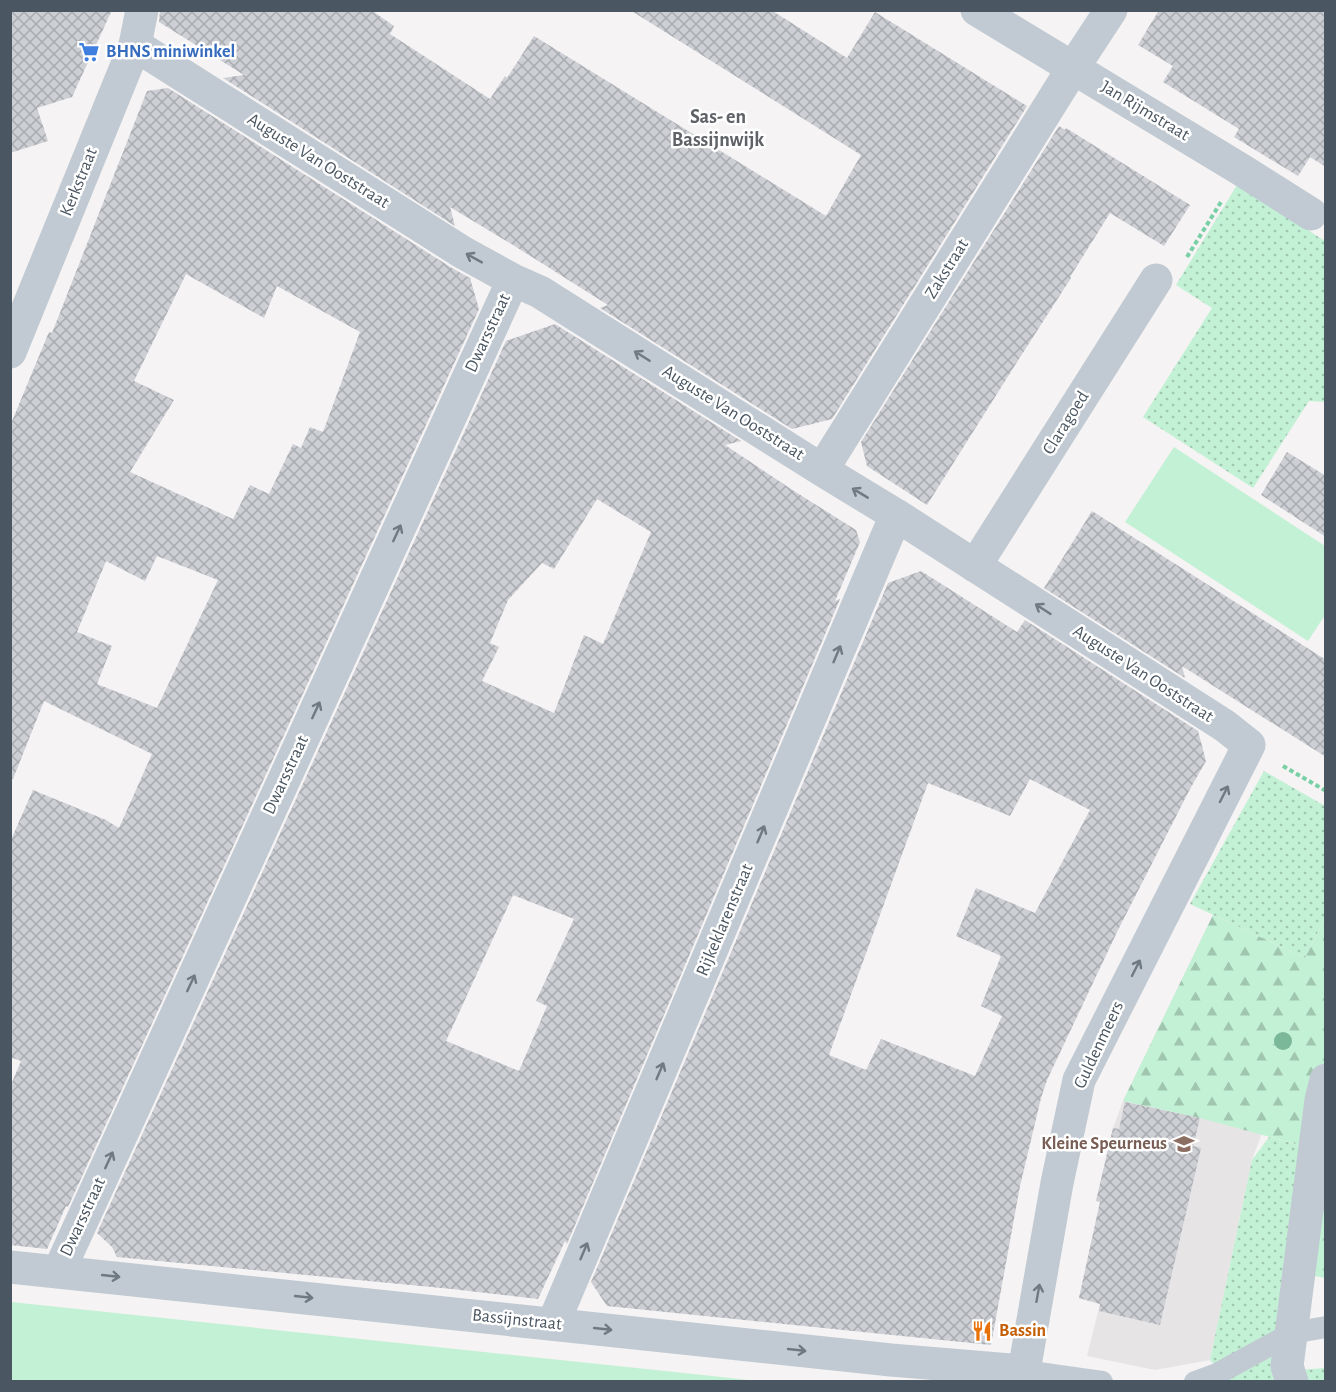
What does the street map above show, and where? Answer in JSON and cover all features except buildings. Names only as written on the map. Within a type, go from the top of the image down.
[{"type":"street","name":"Kerkstraat","points":[[10,352],[135,45],[142,10]]},
{"type":"street","name":"Jan Rijmstraat","points":[[977,10],[1311,214]]},
{"type":"street","name":"Zakstraat","points":[[822,470],[1111,10]]},
{"type":"street","name":"Auguste Van Ooststraat","points":[[135,45],[462,252],[540,292],[896,515],[1225,726],[1249,745]]},
{"type":"street","name":"Dwarsstraat","points":[[59,1271],[513,280]]},
{"type":"street","name":"Claragoed","points":[[975,566],[1156,280]]},
{"type":"street","name":"Rijkeklarenstraat","points":[[553,1324],[896,515]]},
{"type":"street","name":"Guldenmeers","points":[[1024,1371],[1057,1183],[1079,1080],[1249,745]]},
{"type":"street","points":[[1292,1382],[1287,1366],[1321,1100],[1326,1080]]},
{"type":"street","name":"Bassijnstraat","points":[[10,1266],[891,1360],[1024,1371]]},
{"type":"lane","points":[[1195,1382],[1217,1374],[1292,1333],[1326,1327]]},
{"type":"lane","points":[[1024,1371],[1102,1382]]},
{"type":"path","points":[[1156,280],[1168,289],[1240,169]]},
{"type":"path","points":[[1249,745],[1326,791]]},
{"type":"shaded area","name":"Kleine Speurneus","points":[[1213,915],[1323,967],[1252,1160],[1210,1360],[1155,1370],[1087,1356],[1100,1304],[1079,1298],[1100,1202],[1096,1201],[1113,1128],[1123,1101]]},
{"type":"green space","points":[[1237,185],[1325,241],[1325,402],[1309,401],[1253,488],[1143,417],[1212,308],[1176,285]]},
{"type":"green space","points":[[1174,447],[1325,546],[1325,615],[1308,641],[1125,522]]},
{"type":"green space","points":[[1264,771],[1325,806],[1325,918],[1305,958],[1190,904]]},
{"type":"green space","points":[[1213,915],[1305,958],[1325,918],[1325,1152],[1200,1118],[1123,1101]]},
{"type":"green space","points":[[1269,1137],[1325,1152],[1298,1370],[1325,1368],[1325,1381],[1230,1381],[1210,1360],[1252,1160]]},
{"type":"green space","points":[[1325,1185],[1325,1278],[1310,1275]]},
{"type":"green space","points":[[11,1302],[703,1375],[748,1380],[748,1382],[11,1381]]},
{"type":"place","name":"BHNS miniwinkel","points":[[89,52]]},
{"type":"place","name":"Kleine Speurneus","points":[[1184,1144]]},
{"type":"place","name":"Bassin","points":[[982,1331]]},
{"type":"district","name":"Sas- en Bassijnwijk","points":[[718,128]]}]
